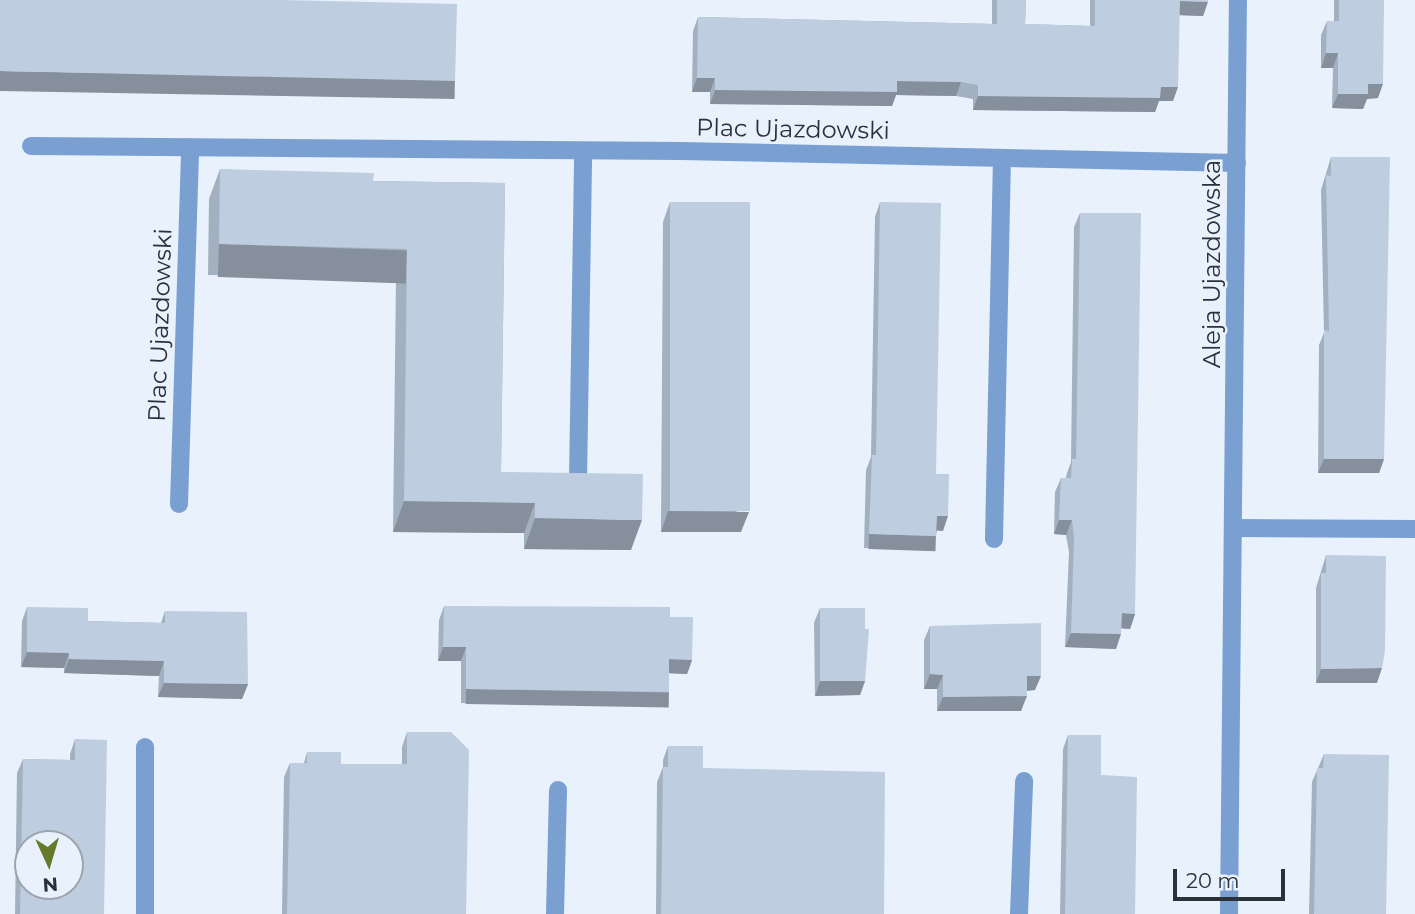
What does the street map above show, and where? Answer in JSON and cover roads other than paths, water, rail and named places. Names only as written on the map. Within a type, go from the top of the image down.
[{"type":"street","name":"Aleja Ujazdowska","points":[[1229,914],[1236,528],[1238,0]]},
{"type":"street","name":"Plac Ujazdowski","points":[[31,146],[583,151],[1237,163]]},
{"type":"street","name":"Plac Ujazdowski","points":[[179,504],[190,147]]},
{"type":"street","points":[[578,481],[583,151]]},
{"type":"street","points":[[994,539],[1002,158]]},
{"type":"street","points":[[1236,528],[1415,529]]},
{"type":"street","points":[[145,747],[145,914]]},
{"type":"street","points":[[1018,914],[1024,781]]},
{"type":"street","points":[[555,914],[558,790]]}]
